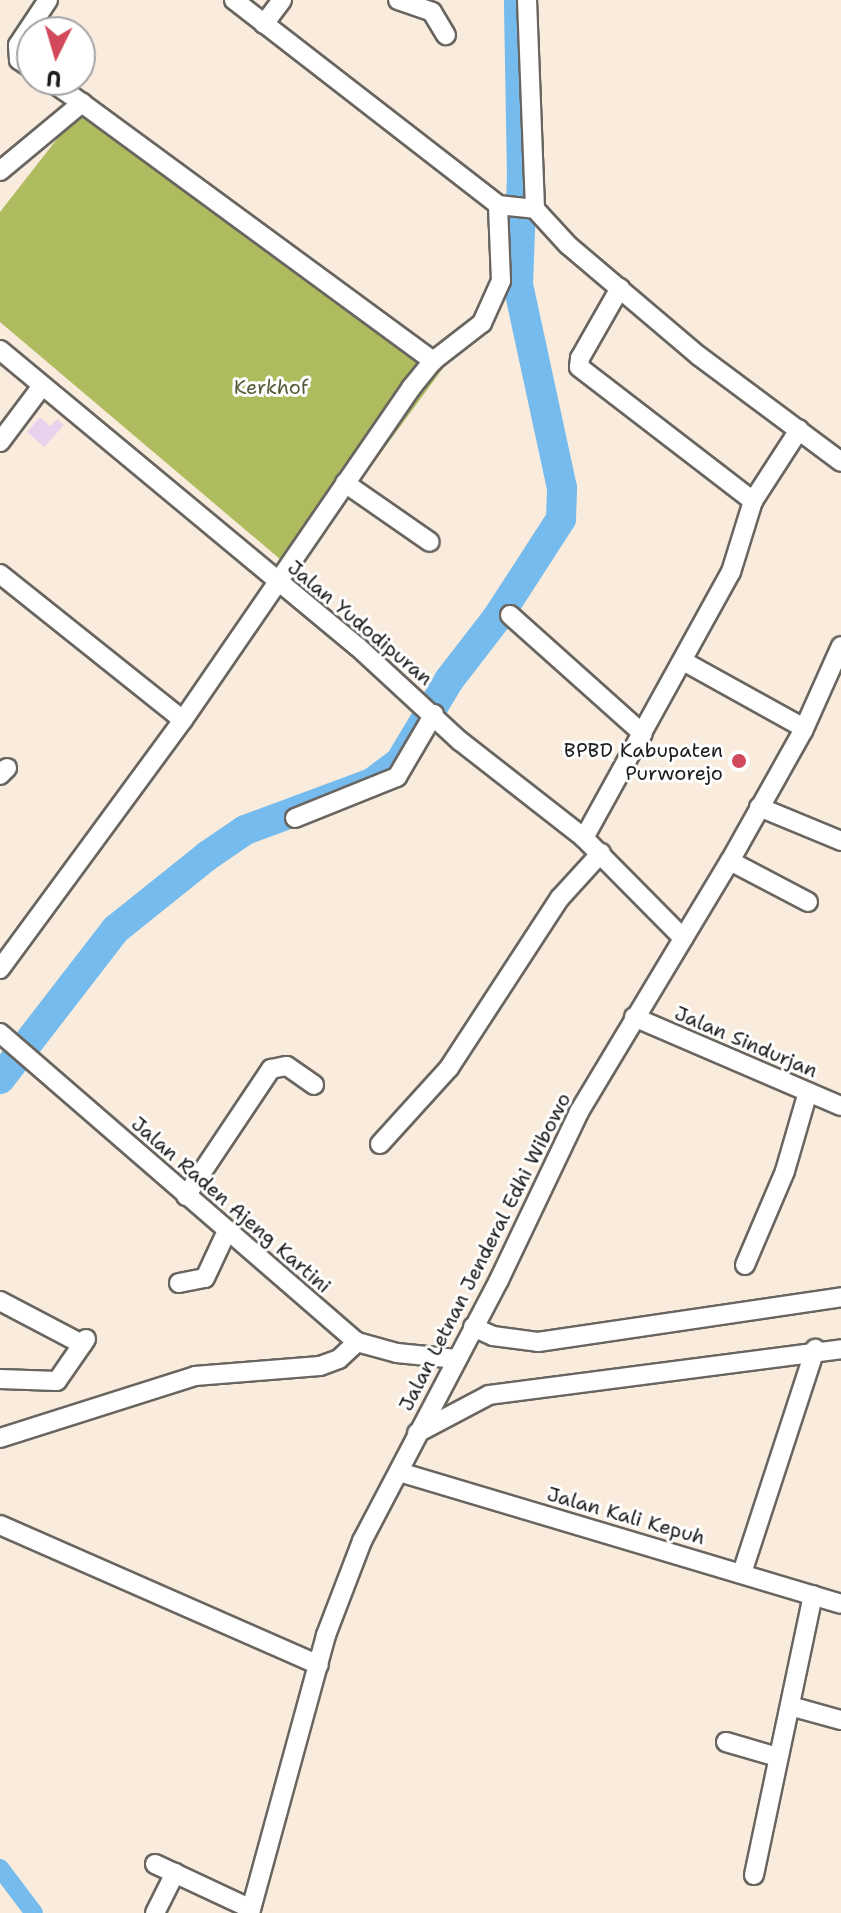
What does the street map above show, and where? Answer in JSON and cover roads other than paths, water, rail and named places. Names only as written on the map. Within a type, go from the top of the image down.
[{"type":"street","points":[[234,0],[568,245],[841,462]]},
{"type":"street","points":[[264,24],[282,0]]},
{"type":"street","points":[[398,0],[432,12],[446,35]]},
{"type":"street","points":[[0,969],[183,720],[345,483],[433,361],[482,323],[497,299],[518,207],[527,0]]},
{"type":"street","points":[[72,96],[433,361]]},
{"type":"street","points":[[0,171],[82,103]]},
{"type":"street","points":[[620,288],[580,358],[579,367],[753,501]]},
{"type":"street","name":"Jalan Yudodipuran","points":[[0,350],[584,838],[683,938]]},
{"type":"street","points":[[0,442],[42,386]]},
{"type":"street","points":[[584,838],[731,572],[753,501],[799,430]]},
{"type":"street","points":[[345,483],[430,542]]},
{"type":"street","points":[[0,574],[183,720]]},
{"type":"street","points":[[510,615],[643,734]]},
{"type":"street","name":"Jalan Letnan Jenderal Edhi Wibowo","points":[[250,1911],[345,1580],[579,1112],[730,861],[804,728],[841,646]]},
{"type":"street","points":[[683,661],[804,728]]},
{"type":"street","points":[[295,818],[397,777],[432,713]]},
{"type":"street","points":[[759,807],[841,841]]},
{"type":"street","points":[[380,1144],[449,1068],[560,898],[601,853]]},
{"type":"street","points":[[730,861],[808,902]]},
{"type":"street","name":"Jalan Sindurjan","points":[[634,1017],[841,1106]]},
{"type":"street","name":"Jalan Raden Ajeng Kartini","points":[[0,1033],[357,1342],[397,1353],[457,1359]]},
{"type":"street","points":[[186,1196],[271,1069],[287,1066],[314,1085]]},
{"type":"street","points":[[745,1265],[785,1171],[808,1092]]},
{"type":"street","points":[[179,1283],[205,1278],[227,1231]]},
{"type":"street","points":[[473,1327],[493,1336],[538,1342],[841,1297]]},
{"type":"street","points":[[0,1301],[84,1342],[57,1381],[0,1379]]},
{"type":"street","points":[[0,1438],[195,1376],[320,1366],[339,1359],[357,1342]]},
{"type":"street","points":[[742,1573],[815,1349]]},
{"type":"street","points":[[417,1433],[489,1395],[815,1349],[841,1349]]},
{"type":"street","name":"Jalan Kali Kepuh","points":[[399,1472],[841,1604]]},
{"type":"street","points":[[0,1525],[319,1665]]},
{"type":"street","points":[[754,1875],[813,1595]]},
{"type":"street","points":[[790,1706],[841,1720]]},
{"type":"street","points":[[726,1742],[777,1757]]},
{"type":"street","points":[[155,1864],[250,1911]]},
{"type":"street","points":[[155,1913],[175,1873]]},
{"type":"waterway","points":[[0,1079],[116,929],[207,856],[245,830],[372,783],[400,762],[449,680],[497,618],[561,519],[562,488],[518,285],[522,178],[519,0]]},
{"type":"waterway","points":[[0,1868],[34,1913]]},
{"type":"place","name":"BPBD Kabupaten Purworejo","points":[[739,761]]},
{"type":"park label","name":"Kerkhof","points":[[271,387]]}]
